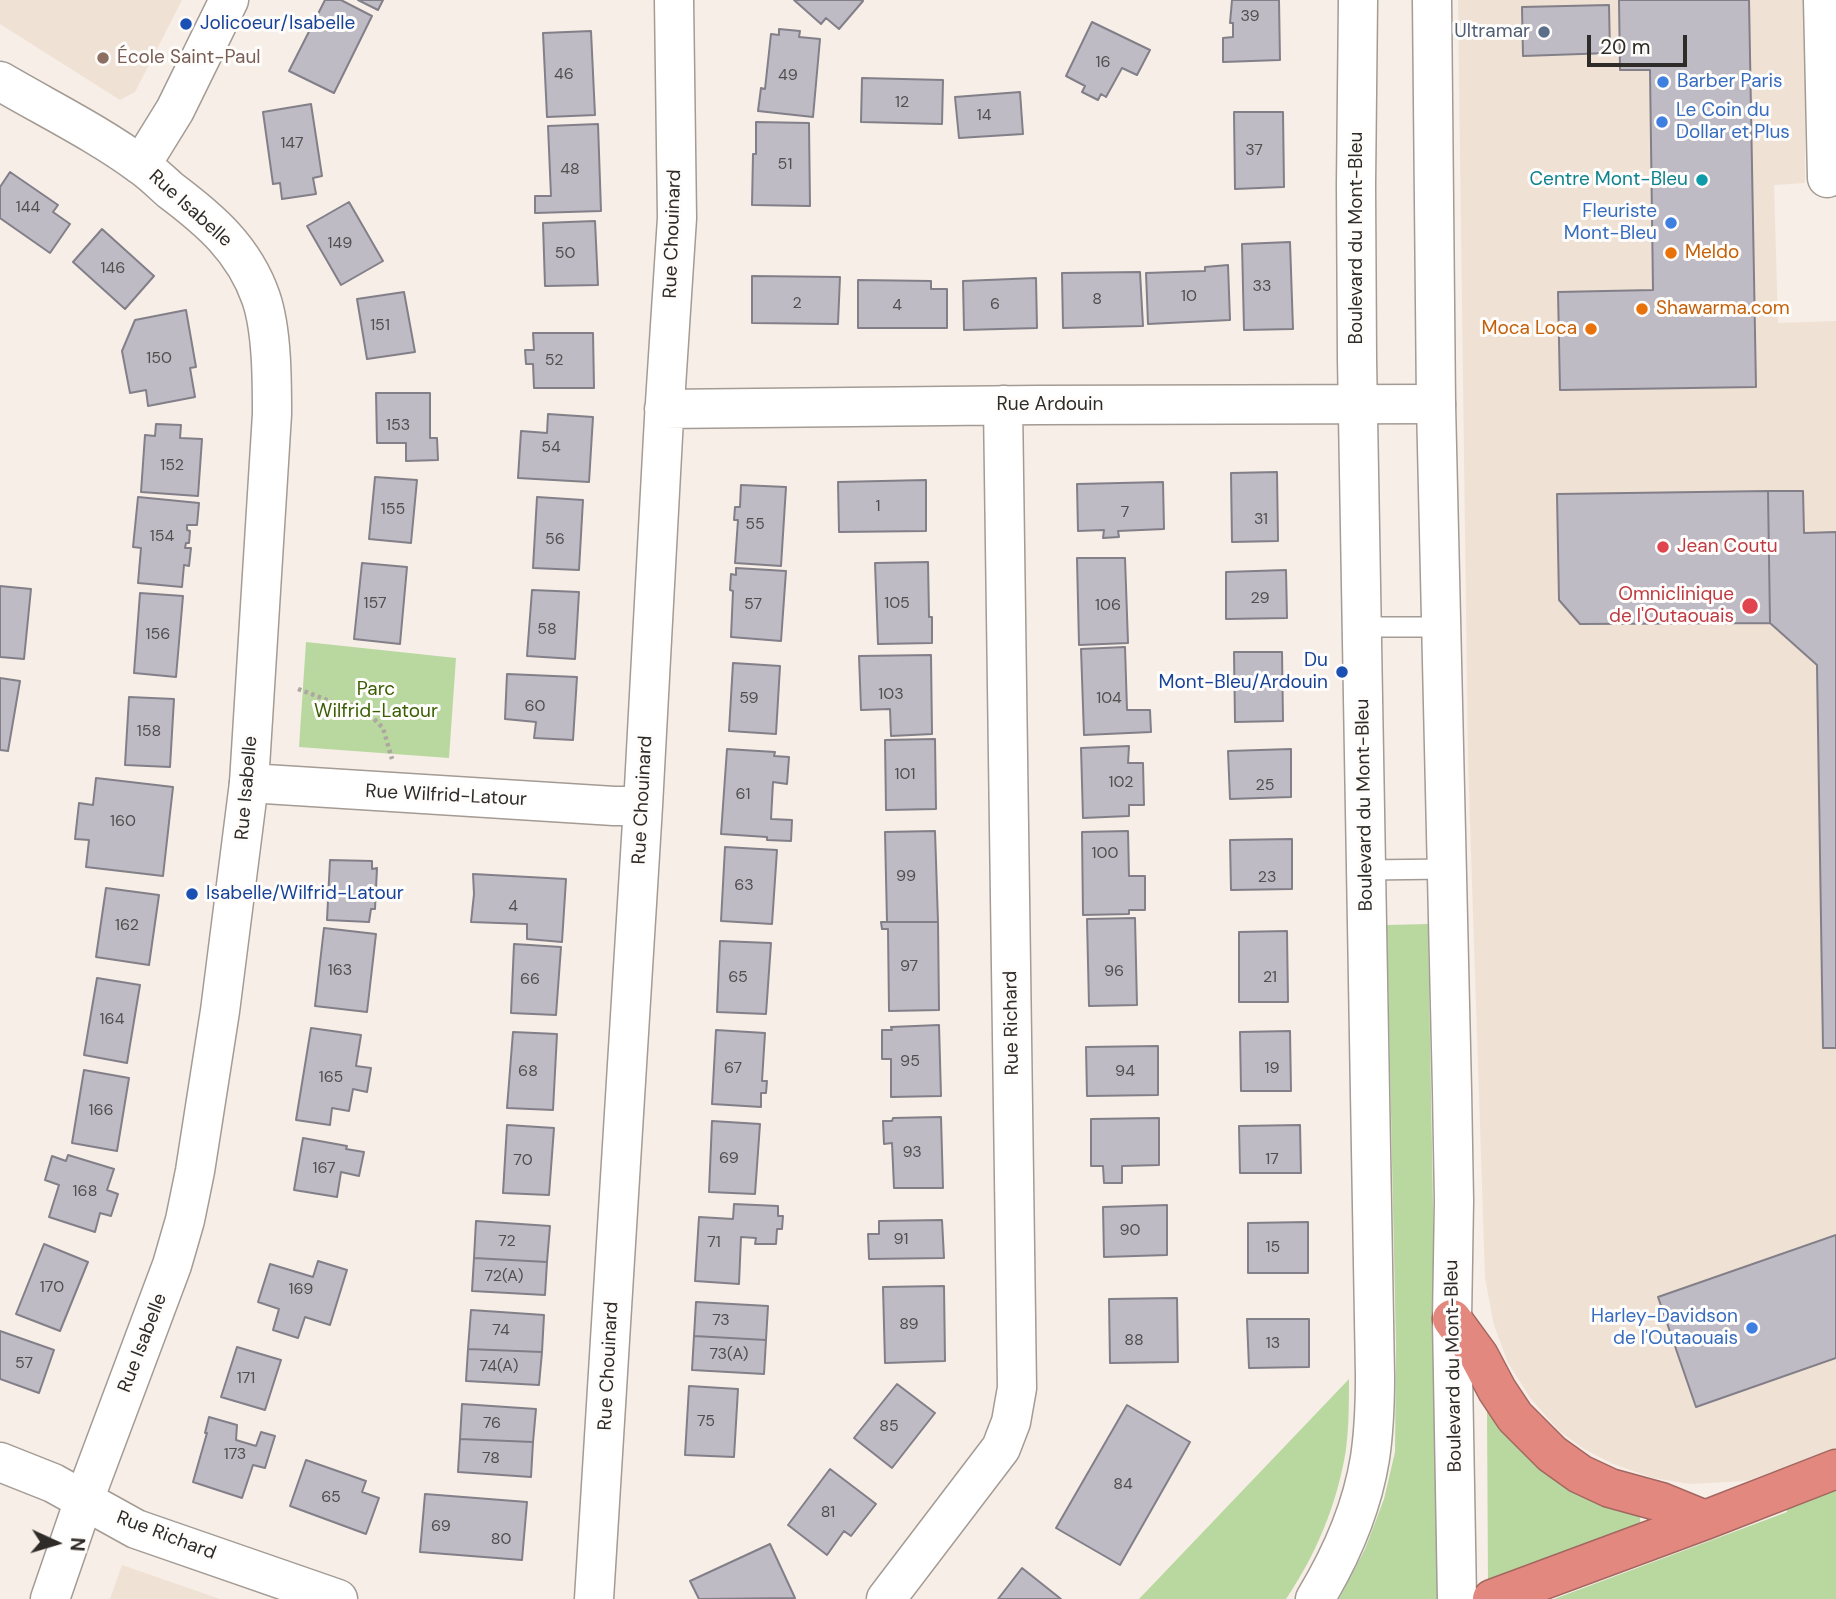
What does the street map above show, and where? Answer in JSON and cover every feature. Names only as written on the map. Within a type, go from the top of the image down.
[{"type":"highway","points":[[1452,1319],[1479,1356],[1515,1417],[1552,1454],[1580,1474],[1609,1488],[1661,1502],[1705,1520]]},
{"type":"highway","points":[[1493,1599],[1836,1469]]},
{"type":"street","points":[[142,165],[175,110],[229,0]]},
{"type":"street","name":"Rue Chouinard","points":[[594,1599],[677,218],[674,0]]},
{"type":"street","name":"Boulevard du Mont-Bleu","points":[[1314,1599],[1346,1540],[1361,1497],[1370,1456],[1374,1406],[1375,1334],[1358,404],[1358,0]]},
{"type":"street","name":"Boulevard du Mont-Bleu","points":[[1432,0],[1436,404],[1454,1201],[1452,1319],[1457,1599]]},
{"type":"street","points":[[1824,0],[1827,178]]},
{"type":"street","name":"Rue Isabelle","points":[[0,80],[142,165],[228,239],[249,268],[262,300],[270,349],[272,414],[249,783],[208,1098],[185,1220],[172,1265],[50,1599]]},
{"type":"street","name":"Rue Ardouin","points":[[664,409],[1436,404]]},
{"type":"street","name":"Rue Richard","points":[[886,1599],[1001,1448],[1011,1422],[1017,1388],[1003,405]]},
{"type":"street","name":"Rue Wilfrid-Latour","points":[[249,783],[643,806]]},
{"type":"street","name":"Rue Richard","points":[[0,1462],[53,1483],[136,1528],[338,1599]]},
{"type":"lane","points":[[1362,627],[1441,627]]},
{"type":"lane","points":[[1367,870],[1446,869]]},
{"type":"path","points":[[298,689],[338,704],[356,705],[370,715],[383,728],[392,761]]},
{"type":"shaded area","name":"École Saint-Paul","points":[[0,0],[182,0],[135,92],[120,100],[0,24]]},
{"type":"shaded area","points":[[1458,0],[1805,0],[1805,183],[1774,185],[1778,323],[1836,321],[1836,1455],[1778,1476],[1774,1471],[1747,1481],[1690,1484],[1653,1478],[1613,1464],[1584,1449],[1559,1431],[1531,1399],[1508,1363],[1494,1325],[1485,1278],[1468,761]]},
{"type":"shaded area","points":[[122,1565],[220,1599],[110,1599]]},
{"type":"green space","name":"Parc Wilfrid-Latour","points":[[306,642],[456,658],[449,758],[299,747]]},
{"type":"green space","points":[[1428,924],[1440,1599],[1339,1599],[1365,1549],[1384,1499],[1395,1452],[1396,1347],[1387,925]]},
{"type":"green space","points":[[1349,1379],[1347,1440],[1337,1489],[1316,1546],[1286,1599],[1139,1599]]},
{"type":"green space","points":[[1493,1409],[1639,1510],[1641,1527],[1488,1584],[1487,1411]]},
{"type":"green space","points":[[1836,1486],[1836,1599],[1554,1599],[1787,1512],[1787,1504]]},
{"type":"building","points":[[325,0],[341,0],[372,16],[334,93],[289,71]]},
{"type":"building","points":[[358,0],[383,0],[378,10]]},
{"type":"building","points":[[794,0],[863,1],[839,29],[826,18],[821,24]]},
{"type":"building","points":[[1232,0],[1279,0],[1280,60],[1223,62],[1223,38],[1233,37],[1233,23],[1230,23]]},
{"type":"building","name":"Centre Mont-Bleu","points":[[1619,0],[1749,0],[1756,387],[1560,390],[1558,292],[1653,290],[1650,70],[1620,70]]},
{"type":"building","points":[[1609,5],[1610,53],[1523,56],[1522,7]]},
{"type":"building","points":[[1092,22],[1150,50],[1137,75],[1122,68],[1106,97],[1101,94],[1098,100],[1082,92],[1085,86],[1066,76]]},
{"type":"building","points":[[779,29],[800,31],[799,37],[820,39],[813,117],[758,111],[761,88],[765,89],[771,34],[779,35]]},
{"type":"building","points":[[591,31],[595,115],[547,117],[543,33]]},
{"type":"building","points":[[862,78],[943,80],[942,124],[861,122]]},
{"type":"building","points":[[1020,92],[1023,134],[959,138],[955,97]]},
{"type":"building","points":[[311,104],[322,176],[313,178],[316,194],[282,199],[280,183],[273,184],[263,112]]},
{"type":"building","points":[[1234,112],[1283,112],[1284,187],[1235,189]]},
{"type":"building","points":[[756,122],[809,123],[810,206],[752,205]]},
{"type":"building","points":[[598,124],[601,211],[535,213],[535,196],[551,196],[548,126]]},
{"type":"building","points":[[10,172],[58,205],[53,212],[70,224],[50,253],[0,218],[0,187]]},
{"type":"building","points":[[349,202],[383,261],[341,285],[307,226]]},
{"type":"building","points":[[595,221],[598,285],[545,286],[543,223]]},
{"type":"building","points":[[102,229],[154,276],[125,309],[73,262]]},
{"type":"building","points":[[1290,242],[1293,329],[1244,330],[1242,244]]},
{"type":"building","points":[[1228,265],[1230,320],[1148,324],[1146,273],[1205,271],[1205,267]]},
{"type":"building","points":[[1140,272],[1143,326],[1063,328],[1062,273]]},
{"type":"building","points":[[752,276],[840,277],[838,324],[752,323]]},
{"type":"building","points":[[1036,278],[1037,328],[964,330],[963,281]]},
{"type":"building","points":[[858,280],[931,281],[931,289],[947,289],[947,328],[858,328]]},
{"type":"building","points":[[404,292],[415,352],[367,359],[357,299]]},
{"type":"building","points":[[186,310],[196,367],[190,368],[195,397],[148,406],[146,390],[130,393],[122,351],[135,320]]},
{"type":"building","points":[[533,333],[593,333],[594,388],[534,388],[533,364],[526,364],[525,350],[534,350]]},
{"type":"building","points":[[376,393],[430,393],[430,438],[437,438],[438,460],[406,461],[406,443],[377,443]]},
{"type":"building","points":[[548,414],[593,417],[589,482],[518,478],[521,431],[547,433]]},
{"type":"building","points":[[156,424],[181,425],[180,438],[202,439],[198,496],[141,492],[145,435],[155,436]]},
{"type":"building","points":[[1277,472],[1278,541],[1232,542],[1231,473]]},
{"type":"building","points":[[375,477],[417,480],[411,543],[369,539]]},
{"type":"building","points":[[926,480],[926,531],[839,532],[838,482]]},
{"type":"building","points":[[1163,482],[1164,529],[1118,531],[1119,537],[1103,538],[1104,530],[1078,531],[1077,484]]},
{"type":"building","points":[[741,485],[786,487],[781,566],[735,563],[738,520],[734,520],[735,507],[740,507]]},
{"type":"building","points":[[1768,491],[1803,491],[1804,533],[1836,532],[1836,1048],[1823,1048],[1817,665],[1770,623]]},
{"type":"building","name":"Jean Coutu","points":[[1768,491],[1770,623],[1580,624],[1559,600],[1557,494]]},
{"type":"building","points":[[138,497],[199,503],[197,525],[187,525],[187,530],[190,531],[189,543],[186,543],[185,548],[191,548],[189,566],[184,565],[182,587],[138,583],[141,548],[133,547]]},
{"type":"building","points":[[537,497],[583,500],[579,570],[533,568]]},
{"type":"building","points":[[1077,558],[1125,558],[1128,643],[1079,645]]},
{"type":"building","points":[[928,562],[932,643],[878,644],[875,563]]},
{"type":"building","points":[[362,563],[407,567],[400,644],[354,639]]},
{"type":"building","points":[[736,568],[786,571],[781,641],[731,637],[731,574],[736,575]]},
{"type":"building","points":[[1286,570],[1287,618],[1226,619],[1226,572]]},
{"type":"building","points":[[0,586],[31,589],[24,659],[0,657]]},
{"type":"building","points":[[532,590],[579,592],[575,659],[527,656]]},
{"type":"building","points":[[140,593],[183,596],[176,677],[134,673]]},
{"type":"building","points":[[1125,647],[1127,710],[1150,710],[1151,732],[1084,735],[1081,649]]},
{"type":"building","points":[[1234,652],[1282,652],[1283,721],[1235,722]]},
{"type":"building","points":[[931,655],[932,734],[891,736],[890,709],[861,710],[859,656]]},
{"type":"building","points":[[733,663],[780,666],[776,734],[729,731]]},
{"type":"building","points":[[507,674],[577,677],[573,740],[534,738],[536,722],[505,719]]},
{"type":"building","points":[[0,678],[20,681],[8,751],[0,750]]},
{"type":"building","points":[[129,697],[174,699],[170,767],[125,765]]},
{"type":"building","points":[[935,739],[936,809],[886,810],[885,740]]},
{"type":"building","points":[[1129,746],[1128,763],[1143,763],[1144,805],[1129,805],[1129,816],[1083,818],[1081,748]]},
{"type":"building","points":[[727,749],[775,752],[774,756],[789,757],[787,784],[773,782],[771,819],[792,820],[791,841],[721,834]]},
{"type":"building","points":[[1291,749],[1291,797],[1230,799],[1228,751]]},
{"type":"building","points":[[96,778],[173,787],[163,876],[86,867],[89,840],[75,839],[79,803],[93,805]]},
{"type":"building","points":[[935,831],[938,922],[887,922],[885,832]]},
{"type":"building","points":[[1128,831],[1129,876],[1145,876],[1145,910],[1129,910],[1129,914],[1083,915],[1082,832]]},
{"type":"building","points":[[1292,839],[1292,889],[1231,890],[1230,840]]},
{"type":"building","points":[[725,847],[777,850],[772,924],[721,921]]},
{"type":"building","points":[[330,860],[372,861],[372,869],[377,868],[375,909],[371,909],[369,922],[327,920]]},
{"type":"building","points":[[473,874],[566,879],[562,942],[527,939],[527,924],[471,922]]},
{"type":"building","points":[[106,888],[159,895],[149,965],[96,957]]},
{"type":"building","points":[[1135,918],[1137,1005],[1089,1006],[1087,919]]},
{"type":"building","points":[[881,922],[938,922],[939,1010],[889,1011],[888,929],[882,929]]},
{"type":"building","points":[[324,928],[376,934],[367,1012],[315,1006]]},
{"type":"building","points":[[1287,931],[1288,1002],[1239,1002],[1239,932]]},
{"type":"building","points":[[720,941],[771,943],[766,1014],[717,1012]]},
{"type":"building","points":[[514,944],[561,947],[556,1015],[511,1013]]},
{"type":"building","points":[[97,978],[140,985],[127,1063],[84,1055]]},
{"type":"building","points":[[939,1025],[941,1096],[891,1097],[891,1059],[882,1059],[882,1030],[892,1030],[891,1027]]},
{"type":"building","points":[[311,1028],[361,1035],[356,1066],[371,1068],[367,1092],[353,1089],[349,1111],[332,1108],[330,1125],[296,1120]]},
{"type":"building","points":[[716,1030],[765,1033],[762,1081],[767,1081],[766,1093],[761,1093],[761,1107],[712,1104]]},
{"type":"building","points":[[1290,1031],[1291,1091],[1241,1091],[1240,1032]]},
{"type":"building","points":[[513,1032],[557,1034],[553,1110],[507,1108]]},
{"type":"building","points":[[1158,1046],[1158,1095],[1087,1096],[1086,1047]]},
{"type":"building","points":[[84,1070],[129,1078],[117,1151],[72,1143]]},
{"type":"building","points":[[941,1117],[943,1188],[894,1188],[892,1143],[884,1144],[883,1121],[892,1121],[893,1118]]},
{"type":"building","points":[[1159,1118],[1159,1165],[1122,1166],[1122,1183],[1104,1183],[1103,1166],[1091,1166],[1091,1119]]},
{"type":"building","points":[[712,1121],[760,1124],[755,1194],[709,1192]]},
{"type":"building","points":[[507,1125],[554,1128],[549,1195],[503,1193]]},
{"type":"building","points":[[1300,1125],[1301,1173],[1240,1173],[1239,1126]]},
{"type":"building","points":[[303,1138],[364,1152],[359,1176],[341,1172],[337,1197],[294,1190]]},
{"type":"building","points":[[68,1155],[114,1169],[107,1190],[118,1194],[111,1216],[100,1213],[95,1232],[49,1217],[59,1185],[45,1180],[52,1156],[66,1161]]},
{"type":"building","points":[[734,1204],[778,1206],[778,1216],[783,1216],[782,1229],[777,1229],[776,1244],[755,1244],[756,1238],[741,1237],[739,1284],[695,1281],[699,1217],[733,1219]]},
{"type":"building","points":[[1167,1205],[1167,1255],[1104,1257],[1103,1207]]},
{"type":"building","points":[[942,1220],[944,1258],[869,1259],[868,1234],[879,1234],[879,1221]]},
{"type":"building","points":[[476,1221],[550,1226],[547,1262],[474,1258]]},
{"type":"building","points":[[1308,1222],[1308,1273],[1248,1273],[1248,1223]]},
{"type":"building","name":"Harley-Davidson de l'Outaouais","points":[[1836,1235],[1836,1358],[1696,1407],[1658,1297]]},
{"type":"building","points":[[44,1244],[88,1262],[60,1331],[16,1314]]},
{"type":"building","points":[[474,1258],[547,1262],[545,1295],[472,1291]]},
{"type":"building","points":[[318,1261],[347,1270],[330,1325],[305,1317],[298,1338],[273,1330],[279,1309],[258,1302],[270,1264],[313,1277]]},
{"type":"building","points":[[944,1286],[945,1361],[885,1363],[883,1287]]},
{"type":"building","points":[[1177,1298],[1178,1362],[1110,1363],[1109,1299]]},
{"type":"building","points":[[696,1302],[768,1306],[766,1340],[694,1336]]},
{"type":"building","points":[[471,1310],[544,1315],[542,1352],[468,1349]]},
{"type":"building","points":[[1247,1319],[1309,1319],[1309,1367],[1249,1368]]},
{"type":"building","points":[[0,1331],[54,1350],[39,1393],[0,1379]]},
{"type":"building","points":[[694,1336],[766,1340],[764,1374],[692,1370]]},
{"type":"building","points":[[237,1347],[281,1360],[265,1410],[221,1397]]},
{"type":"building","points":[[468,1349],[542,1352],[539,1385],[466,1381]]},
{"type":"building","points":[[897,1384],[935,1413],[892,1468],[854,1438]]},
{"type":"building","points":[[689,1386],[738,1389],[734,1457],[685,1455]]},
{"type":"building","points":[[462,1404],[536,1409],[533,1442],[460,1439]]},
{"type":"building","points":[[1127,1405],[1190,1442],[1120,1565],[1056,1528]]},
{"type":"building","points":[[209,1417],[237,1425],[236,1440],[256,1446],[261,1432],[275,1436],[265,1468],[253,1465],[242,1498],[193,1482]]},
{"type":"building","points":[[460,1439],[533,1442],[531,1477],[458,1472]]},
{"type":"building","points":[[306,1460],[366,1481],[362,1492],[379,1498],[366,1534],[290,1506]]},
{"type":"building","points":[[830,1469],[876,1504],[851,1536],[844,1531],[827,1555],[788,1525]]},
{"type":"building","points":[[425,1494],[527,1502],[522,1560],[420,1552]]},
{"type":"building","points":[[770,1544],[795,1598],[699,1599],[690,1581]]},
{"type":"building","points":[[1022,1568],[1061,1599],[998,1599]]},
{"type":"place","name":"Jolicoeur/Isabelle","points":[[186,24]]},
{"type":"place","name":"Ultramar","points":[[1544,32]]},
{"type":"place","name":"École Saint-Paul","points":[[103,58]]},
{"type":"place","name":"Barber Paris","points":[[1663,82]]},
{"type":"place","name":"Le Coin du Dollar et Plus","points":[[1662,122]]},
{"type":"place","name":"Centre Mont-Bleu","points":[[1702,180]]},
{"type":"place","name":"Fleuriste Mont-Bleu","points":[[1671,223]]},
{"type":"place","name":"Meldo","points":[[1671,253]]},
{"type":"place","name":"Shawarma.com","points":[[1642,309]]},
{"type":"place","name":"Moca Loca","points":[[1591,329]]},
{"type":"place","name":"Jean Coutu","points":[[1663,547]]},
{"type":"place","name":"Omniclinique de l'Outaouais","points":[[1750,606]]},
{"type":"place","name":"Du Mont-Bleu/Ardouin","points":[[1342,672]]},
{"type":"place","name":"Isabelle/Wilfrid-Latour","points":[[192,894]]},
{"type":"place","name":"Harley-Davidson de l'Outaouais","points":[[1752,1328]]}]
